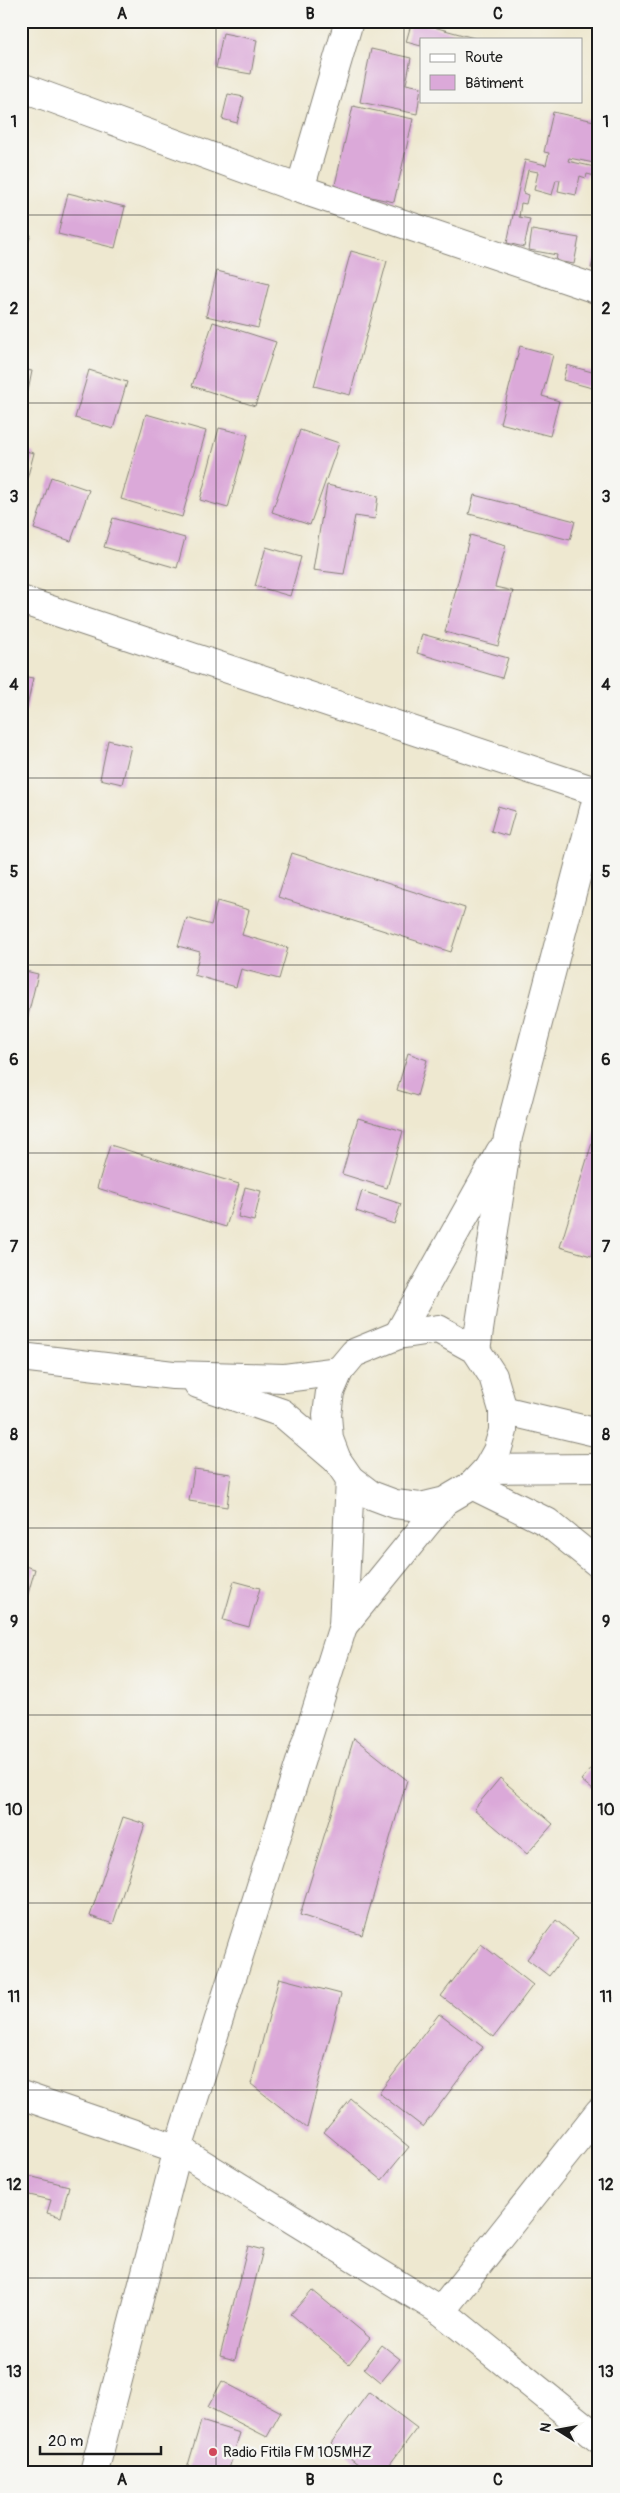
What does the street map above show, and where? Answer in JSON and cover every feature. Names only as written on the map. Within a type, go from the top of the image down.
[{"type":"street","points":[[300,189],[349,21]]},
{"type":"street","points":[[21,87],[300,189],[599,290]]},
{"type":"street","points":[[21,600],[598,791],[508,1137],[476,1350]]},
{"type":"street","points":[[398,1334],[508,1137]]},
{"type":"street","points":[[99,2469],[178,2149],[343,1626],[344,1469],[329,1439],[327,1415],[330,1392],[339,1371],[354,1353],[398,1334],[438,1329],[476,1350],[494,1376],[503,1410],[503,1431],[497,1451],[480,1477],[445,1501],[343,1626]]},
{"type":"street","points":[[21,1358],[173,1375],[285,1378],[339,1371]]},
{"type":"street","points":[[173,1375],[282,1413],[370,1495],[395,1504],[420,1507],[445,1501]]},
{"type":"street","points":[[503,1410],[599,1433]]},
{"type":"street","points":[[480,1477],[599,1468]]},
{"type":"street","points":[[480,1477],[547,1522],[599,1564]]},
{"type":"street","points":[[21,2094],[178,2149],[441,2311],[599,2440]]},
{"type":"street","points":[[441,2311],[599,2112]]},
{"type":"building","points":[[412,21],[474,38],[420,38],[420,46],[406,42]]},
{"type":"building","points":[[223,33],[257,40],[251,74],[216,68]]},
{"type":"building","points":[[371,49],[411,58],[406,84],[420,87],[417,114],[360,102]]},
{"type":"building","points":[[228,94],[244,97],[237,123],[222,119]]},
{"type":"building","points":[[353,106],[413,119],[394,202],[334,189]]},
{"type":"building","points":[[553,112],[599,122],[599,164],[569,158],[568,161],[599,168],[599,177],[587,174],[586,178],[580,176],[576,195],[558,191],[560,180],[556,180],[552,195],[534,190],[538,172],[528,170],[523,193],[528,195],[526,204],[521,203],[519,217],[530,219],[524,247],[507,243],[525,160],[546,165],[549,153],[544,152]]},
{"type":"building","points":[[68,193],[125,207],[115,248],[58,234]]},
{"type":"building","points":[[532,230],[579,238],[574,264],[556,261],[557,255],[529,250]]},
{"type":"building","points":[[21,231],[31,235],[21,260]]},
{"type":"building","points":[[599,244],[599,270],[591,268]]},
{"type":"building","points":[[351,251],[387,261],[350,395],[314,386]]},
{"type":"building","points":[[217,271],[269,284],[258,328],[206,316]]},
{"type":"building","points":[[213,322],[276,342],[255,406],[192,386]]},
{"type":"building","points":[[520,346],[553,355],[542,396],[559,401],[550,436],[500,423]]},
{"type":"building","points":[[567,365],[599,374],[599,390],[563,380]]},
{"type":"building","points":[[21,369],[32,371],[28,391],[21,390]]},
{"type":"building","points":[[89,370],[127,382],[113,429],[75,418]]},
{"type":"building","points":[[146,414],[206,431],[182,517],[121,499]]},
{"type":"building","points":[[219,428],[248,435],[228,508],[200,500]]},
{"type":"building","points":[[300,430],[339,443],[310,525],[272,512]]},
{"type":"building","points":[[21,450],[34,453],[24,490],[21,489]]},
{"type":"building","points":[[51,477],[89,490],[71,541],[34,529]]},
{"type":"building","points":[[327,485],[378,496],[375,519],[355,516],[344,574],[313,570]]},
{"type":"building","points":[[474,495],[575,521],[570,540],[469,514]]},
{"type":"building","points":[[113,518],[185,538],[177,568],[104,547]]},
{"type":"building","points":[[470,535],[506,545],[495,587],[513,591],[498,646],[445,632]]},
{"type":"building","points":[[266,547],[301,557],[290,596],[255,586]]},
{"type":"building","points":[[422,634],[508,658],[502,678],[417,653]]},
{"type":"building","points":[[21,676],[33,678],[26,712],[21,711]]},
{"type":"building","points":[[108,740],[131,746],[122,784],[100,779]]},
{"type":"building","points":[[498,806],[515,811],[508,836],[491,831]]},
{"type":"building","points":[[292,853],[465,908],[451,952],[278,897]]},
{"type":"building","points":[[217,901],[249,910],[242,935],[288,948],[279,979],[241,969],[236,987],[194,975],[200,952],[178,946],[187,918],[211,925]]},
{"type":"building","points":[[21,970],[38,974],[22,1040],[21,1040]]},
{"type":"building","points":[[408,1053],[427,1060],[417,1096],[397,1090]]},
{"type":"building","points":[[358,1118],[403,1131],[387,1188],[342,1174]]},
{"type":"building","points":[[599,1120],[599,1232],[591,1256],[560,1247]]},
{"type":"building","points":[[110,1145],[239,1184],[226,1227],[97,1188]]},
{"type":"building","points":[[245,1187],[261,1191],[254,1221],[238,1217]]},
{"type":"building","points":[[362,1191],[401,1204],[394,1224],[356,1211]]},
{"type":"building","points":[[194,1469],[231,1474],[227,1507],[189,1501]]},
{"type":"building","points":[[21,1565],[35,1569],[22,1615],[21,1615]]},
{"type":"building","points":[[234,1581],[260,1588],[249,1627],[223,1620]]},
{"type":"building","points":[[354,1738],[407,1780],[362,1935],[300,1915]]},
{"type":"building","points":[[599,1759],[599,1795],[581,1780]]},
{"type":"building","points":[[500,1778],[553,1824],[527,1854],[474,1809]]},
{"type":"building","points":[[123,1817],[145,1824],[113,1924],[90,1916]]},
{"type":"building","points":[[556,1920],[578,1938],[549,1976],[527,1959]]},
{"type":"building","points":[[481,1944],[533,1985],[494,2037],[441,1996]]},
{"type":"building","points":[[279,1978],[341,1994],[307,2128],[251,2084]]},
{"type":"building","points":[[439,2014],[483,2047],[423,2127],[379,2093]]},
{"type":"building","points":[[351,2099],[409,2147],[382,2180],[324,2132]]},
{"type":"building","points":[[21,2174],[69,2186],[61,2217],[47,2213],[51,2200],[21,2193]]},
{"type":"building","points":[[248,2246],[263,2250],[235,2360],[220,2356]]},
{"type":"building","points":[[312,2290],[370,2338],[349,2364],[291,2314]]},
{"type":"building","points":[[382,2345],[400,2359],[381,2382],[364,2368]]},
{"type":"building","points":[[222,2381],[281,2412],[267,2437],[208,2407]]},
{"type":"building","points":[[369,2392],[417,2428],[384,2472],[368,2472],[331,2443]]},
{"type":"building","name":"Radio Fitila FM 105MHZ","points":[[201,2421],[240,2433],[228,2472],[186,2472]]},
{"type":"place","name":"Radio Fitila FM 105MHZ","points":[[213,2452]]}]
